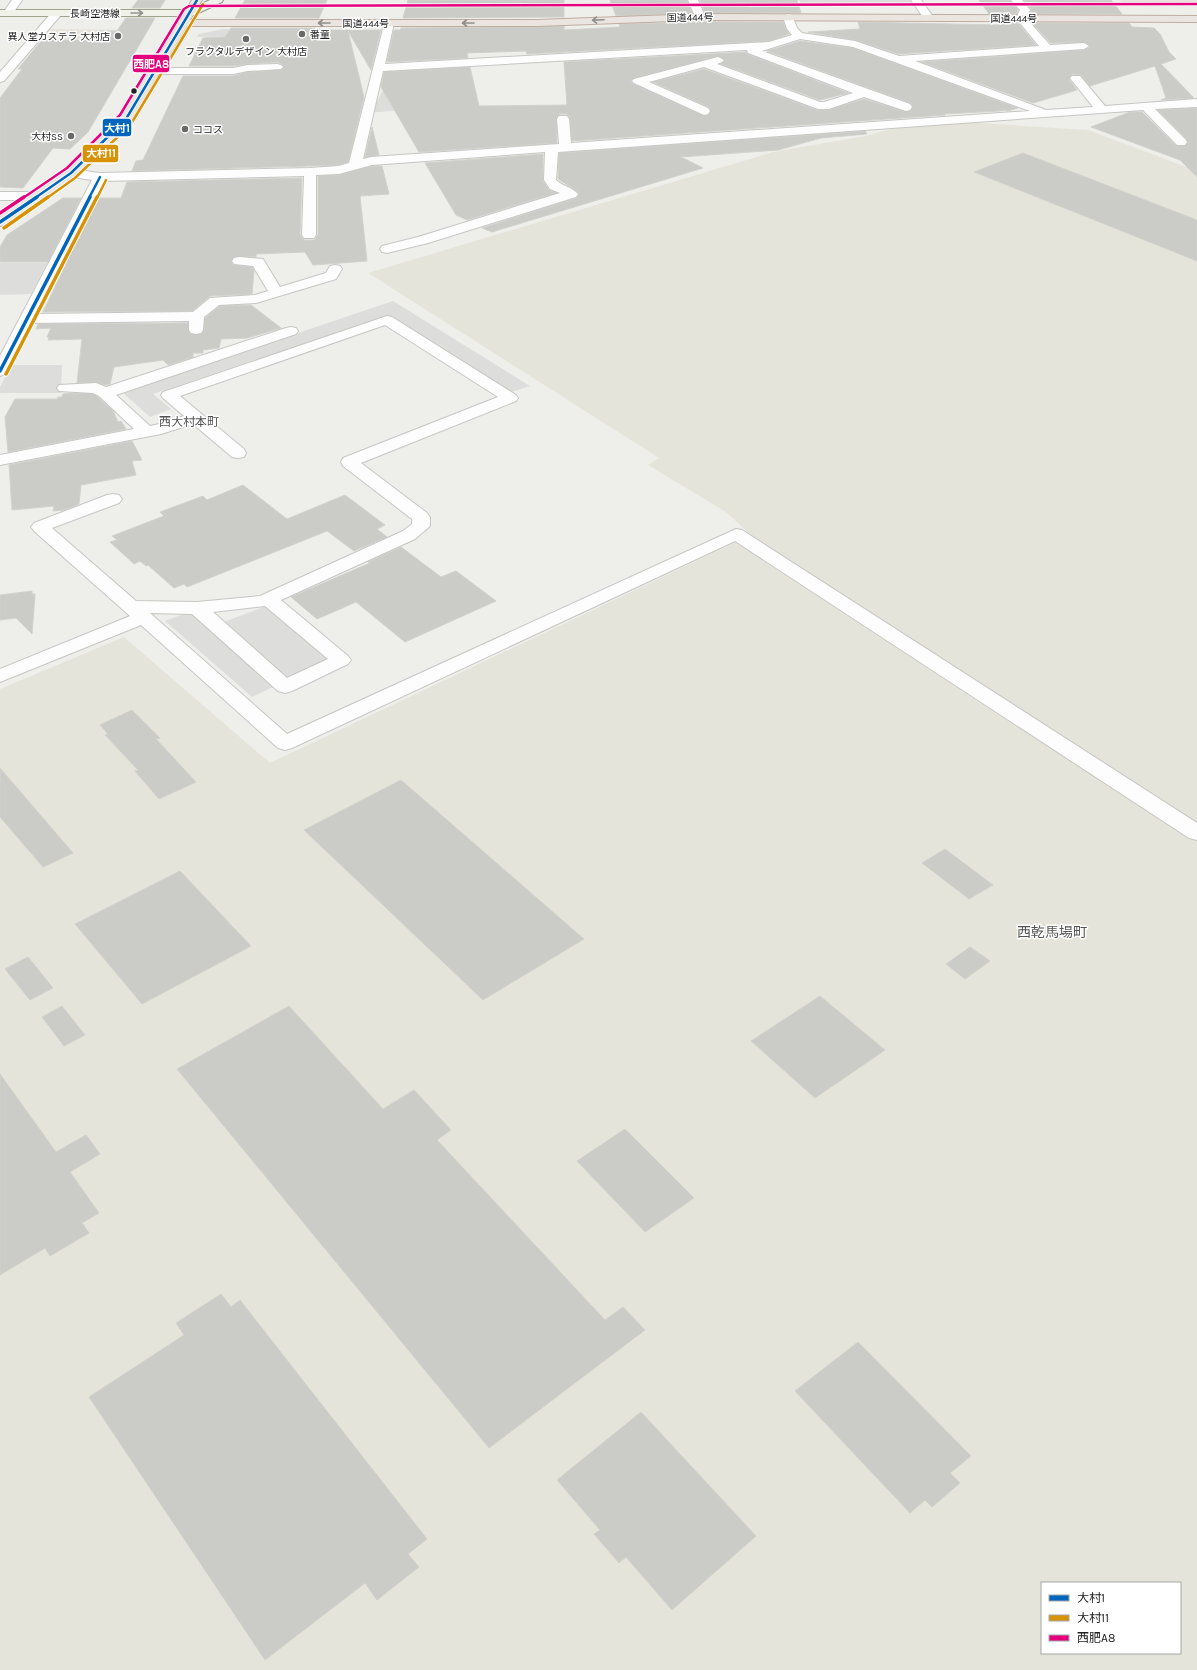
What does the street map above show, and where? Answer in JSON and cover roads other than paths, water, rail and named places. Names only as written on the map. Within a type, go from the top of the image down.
[{"type":"highway","points":[[0,222],[71,173],[126,119],[197,0]]},
{"type":"highway","name":"国道444号","points":[[190,13],[1023,14],[1197,11]]},
{"type":"highway","name":"国道444号","points":[[183,24],[537,23],[699,14],[788,17],[927,14]]},
{"type":"highway","name":"国道444号","points":[[1023,14],[1197,19]]},
{"type":"main road","name":"長崎空港線","points":[[4,13],[190,13]]},
{"type":"main road","name":"長崎空港線","points":[[0,23],[183,24]]},
{"type":"street","points":[[4,13],[17,0]]},
{"type":"street","points":[[190,13],[218,0]]},
{"type":"street","points":[[693,0],[699,14]]},
{"type":"street","points":[[916,0],[927,14]]},
{"type":"street","points":[[1016,0],[1023,14],[1048,49]]},
{"type":"street","points":[[2,75],[11,58],[57,13]]},
{"type":"street","points":[[788,17],[792,30],[799,36],[855,44],[1050,114]]},
{"type":"street","points":[[356,165],[389,23]]},
{"type":"street","points":[[704,111],[638,81],[752,51],[799,36]]},
{"type":"street","points":[[378,68],[771,45]]},
{"type":"street","points":[[945,46],[953,55]]},
{"type":"street","points":[[898,59],[1084,46]]},
{"type":"street","points":[[752,51],[906,108]]},
{"type":"street","points":[[704,63],[818,105],[825,106],[864,93]]},
{"type":"street","points":[[155,71],[232,72],[248,68],[277,67]]},
{"type":"street","points":[[1076,78],[1102,110]]},
{"type":"street","points":[[71,173],[100,177],[310,172],[339,170],[371,162],[1197,103]]},
{"type":"street","points":[[1145,106],[1181,142]]},
{"type":"street","points":[[387,249],[423,240],[570,194],[555,186],[550,180],[563,119]]},
{"type":"street","points":[[309,236],[310,172]]},
{"type":"street","points":[[0,371],[100,177]]},
{"type":"street","points":[[0,196],[39,196]]},
{"type":"street","points":[[239,261],[258,262],[276,293]]},
{"type":"street","points":[[28,319],[123,323],[196,323],[215,301],[256,299],[331,276],[335,269]]},
{"type":"street","points":[[0,676],[137,612],[197,608],[268,599],[409,535],[421,526],[421,517],[349,462],[510,398],[387,320],[169,395],[238,452]]},
{"type":"street","points":[[65,388],[100,390],[291,331]]},
{"type":"street","points":[[100,390],[128,377]]},
{"type":"street","points":[[100,390],[146,431]]},
{"type":"street","points":[[0,460],[161,429],[195,418]]},
{"type":"street","points":[[113,499],[40,527],[285,743],[736,534],[1197,833]]},
{"type":"street","points":[[197,608],[285,687],[341,660],[268,599]]},
{"type":"place","name":"番童","points":[[302,34]]},
{"type":"place","name":"異人堂カステラ 大村店","points":[[118,36]]},
{"type":"place","name":"フラクタルデザイン 大村店","points":[[246,39]]},
{"type":"place","name":"ココス","points":[[185,129]]},
{"type":"place","name":"大村SS","points":[[71,136]]},
{"type":"district","name":"西大村本町","points":[[189,422]]},
{"type":"district","name":"西乾馬場町","points":[[1052,932]]}]
